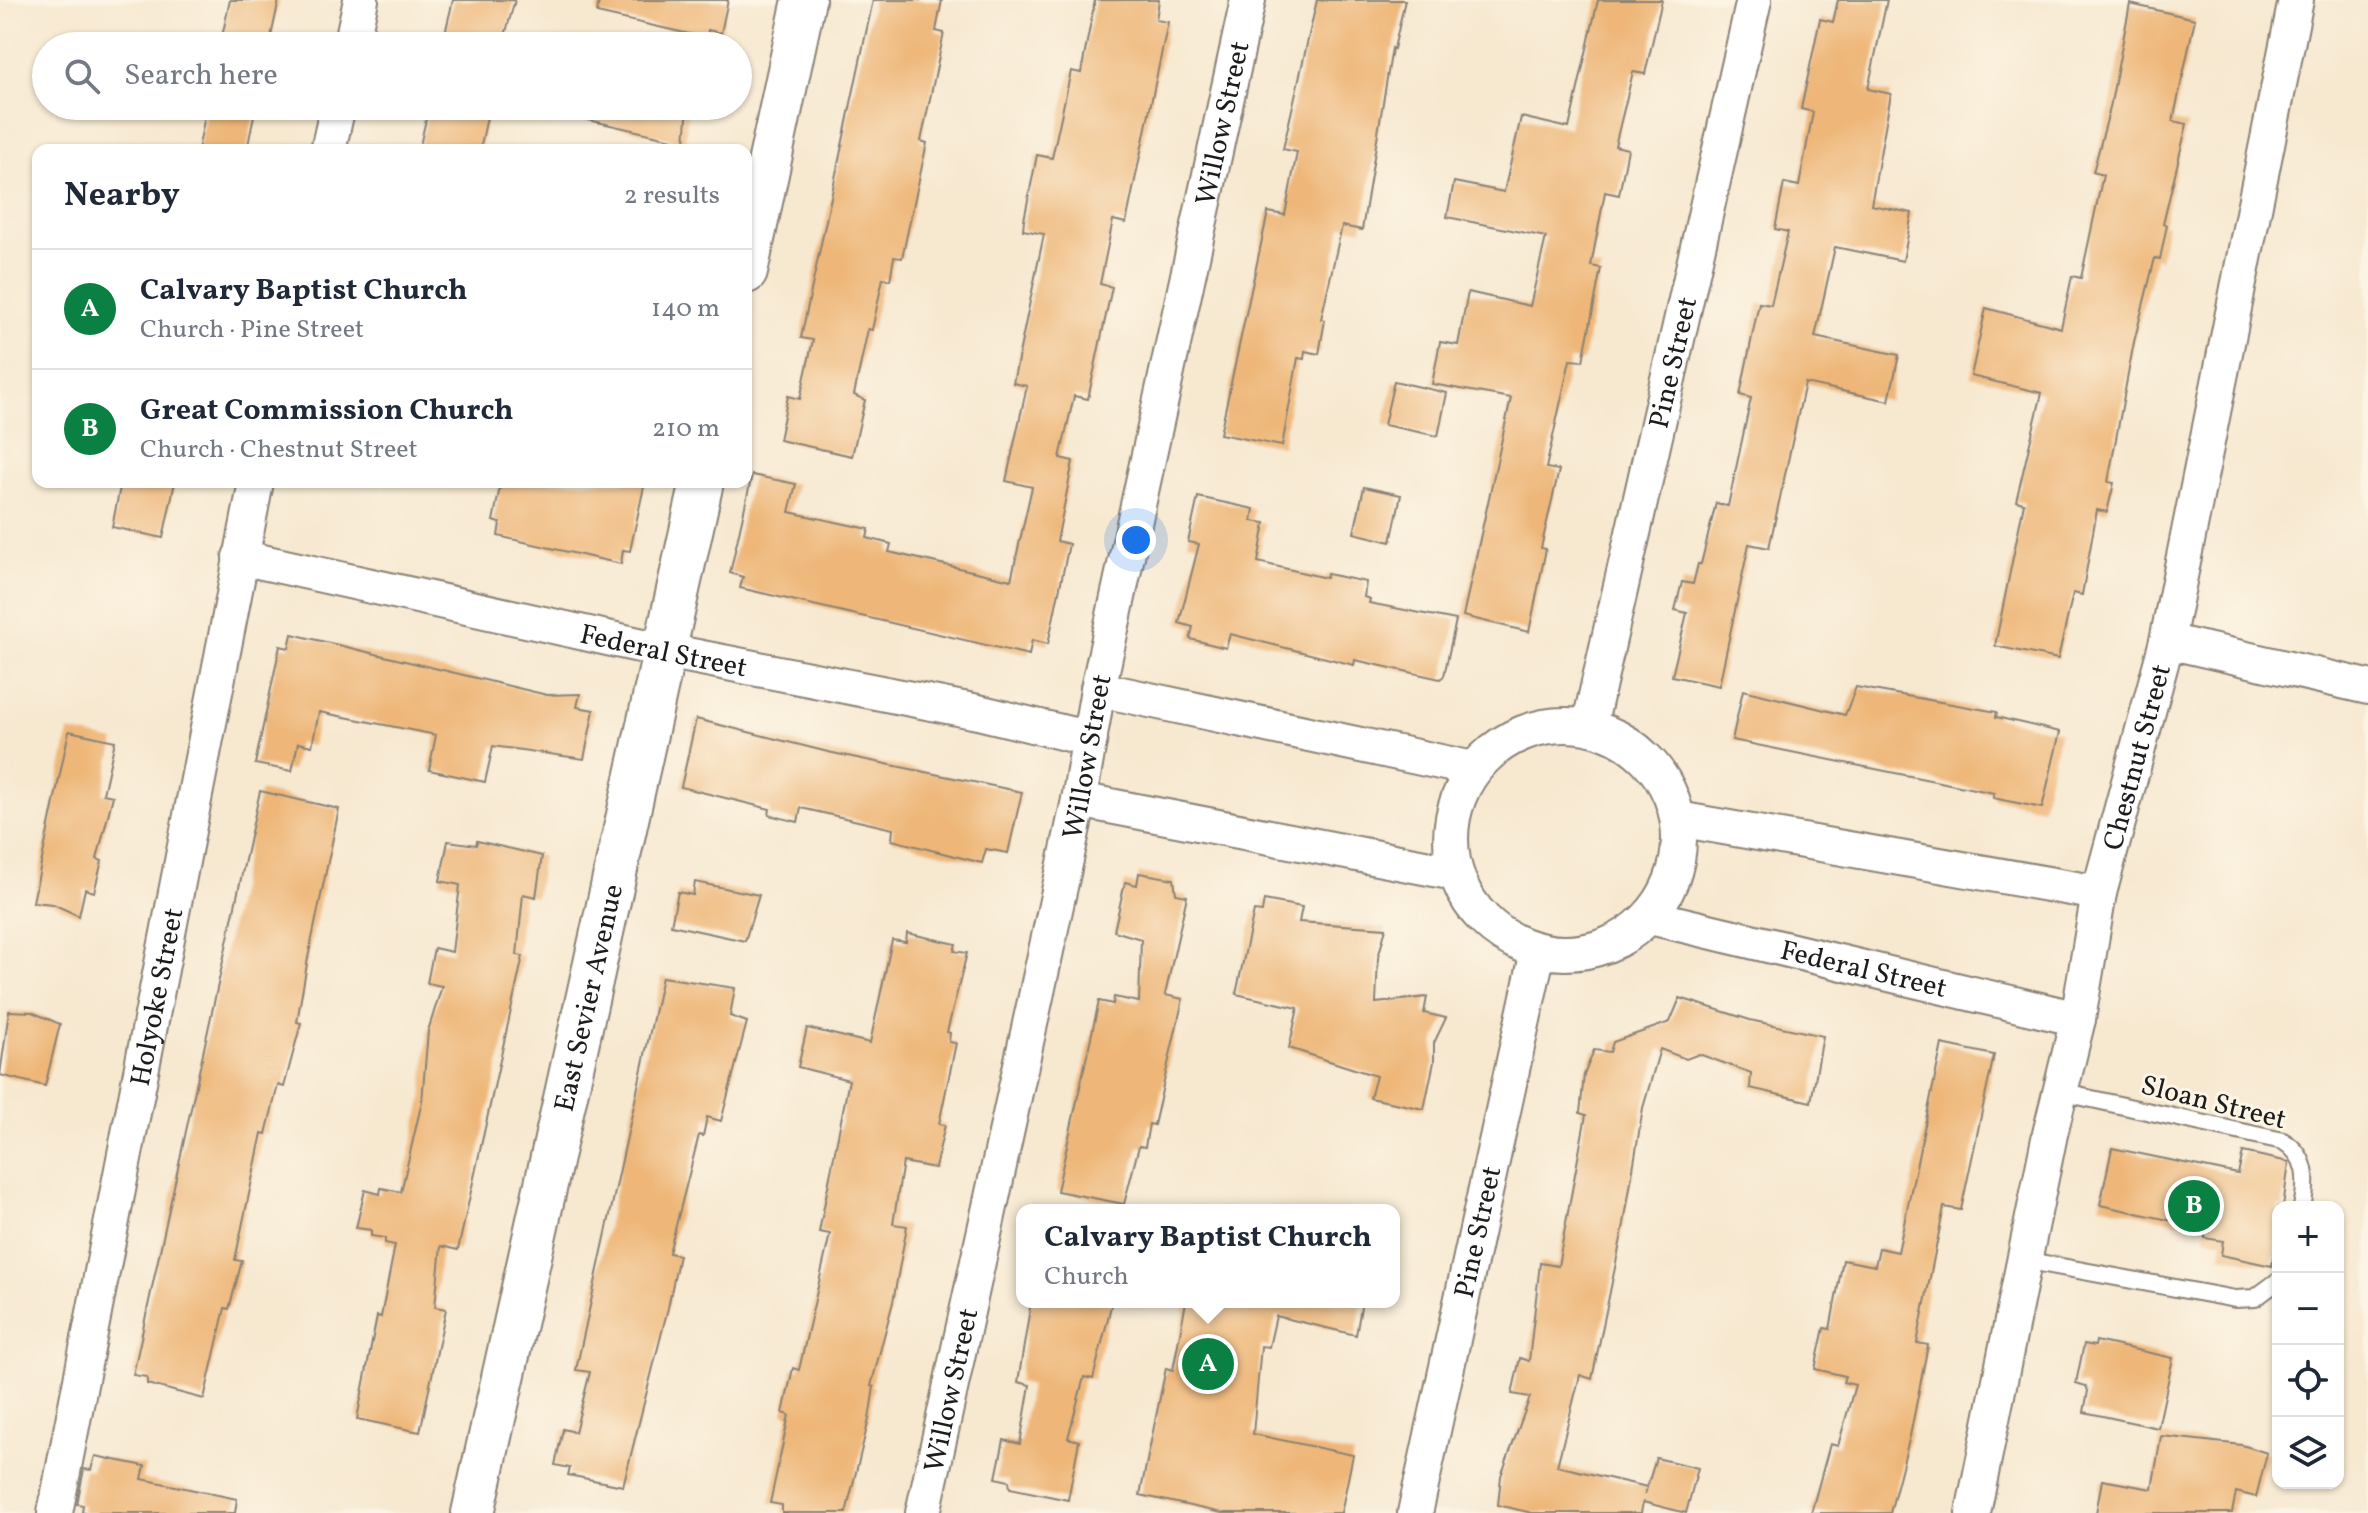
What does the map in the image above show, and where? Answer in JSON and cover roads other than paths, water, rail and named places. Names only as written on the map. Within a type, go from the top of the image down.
[{"type":"street","points":[[354,32],[361,0]]},
{"type":"street","points":[[752,244],[804,0]]},
{"type":"street","name":"Willow Street","points":[[923,1513],[1079,800],[1098,689],[1248,0]]},
{"type":"street","name":"Pine Street","points":[[1589,727],[1754,0]]},
{"type":"street","name":"Chestnut Street","points":[[1973,1513],[2024,1260],[2078,1019],[2099,893],[2167,641],[2296,0]]},
{"type":"street","points":[[329,144],[335,120]]},
{"type":"street","name":"Holyoke Street","points":[[55,1513],[255,488]]},
{"type":"street","name":"East Sevier Avenue","points":[[473,1513],[701,488]]},
{"type":"street","name":"Federal Street","points":[[240,557],[666,651],[978,712],[1090,739]]},
{"type":"street","points":[[2167,641],[2368,687]]},
{"type":"street","points":[[1098,689],[1473,769]]},
{"type":"street","points":[[1557,724],[1589,727],[1621,738],[1647,759],[1667,787],[1678,819],[1679,854],[1669,887],[1650,917],[1626,936],[1598,949],[1568,954],[1538,951],[1496,930],[1473,907],[1455,873],[1450,837],[1456,801],[1473,769],[1496,746],[1525,731],[1557,724]]},
{"type":"street","points":[[1079,800],[1455,873]]},
{"type":"street","points":[[1678,819],[2099,893]]},
{"type":"street","name":"Federal Street","points":[[1650,917],[2078,1019]]},
{"type":"street","name":"Pine Street","points":[[1415,1513],[1538,951]]},
{"type":"lane","name":"Sloan Street","points":[[2060,1092],[2283,1141],[2296,1149],[2304,1163],[2303,1201]]},
{"type":"lane","points":[[2024,1260],[2235,1299],[2255,1298],[2272,1285]]},
{"type":"place","name":"Great Commission Church","points":[[2194,1206]]},
{"type":"place","name":"Calvary Baptist Church","points":[[1208,1364]]}]
